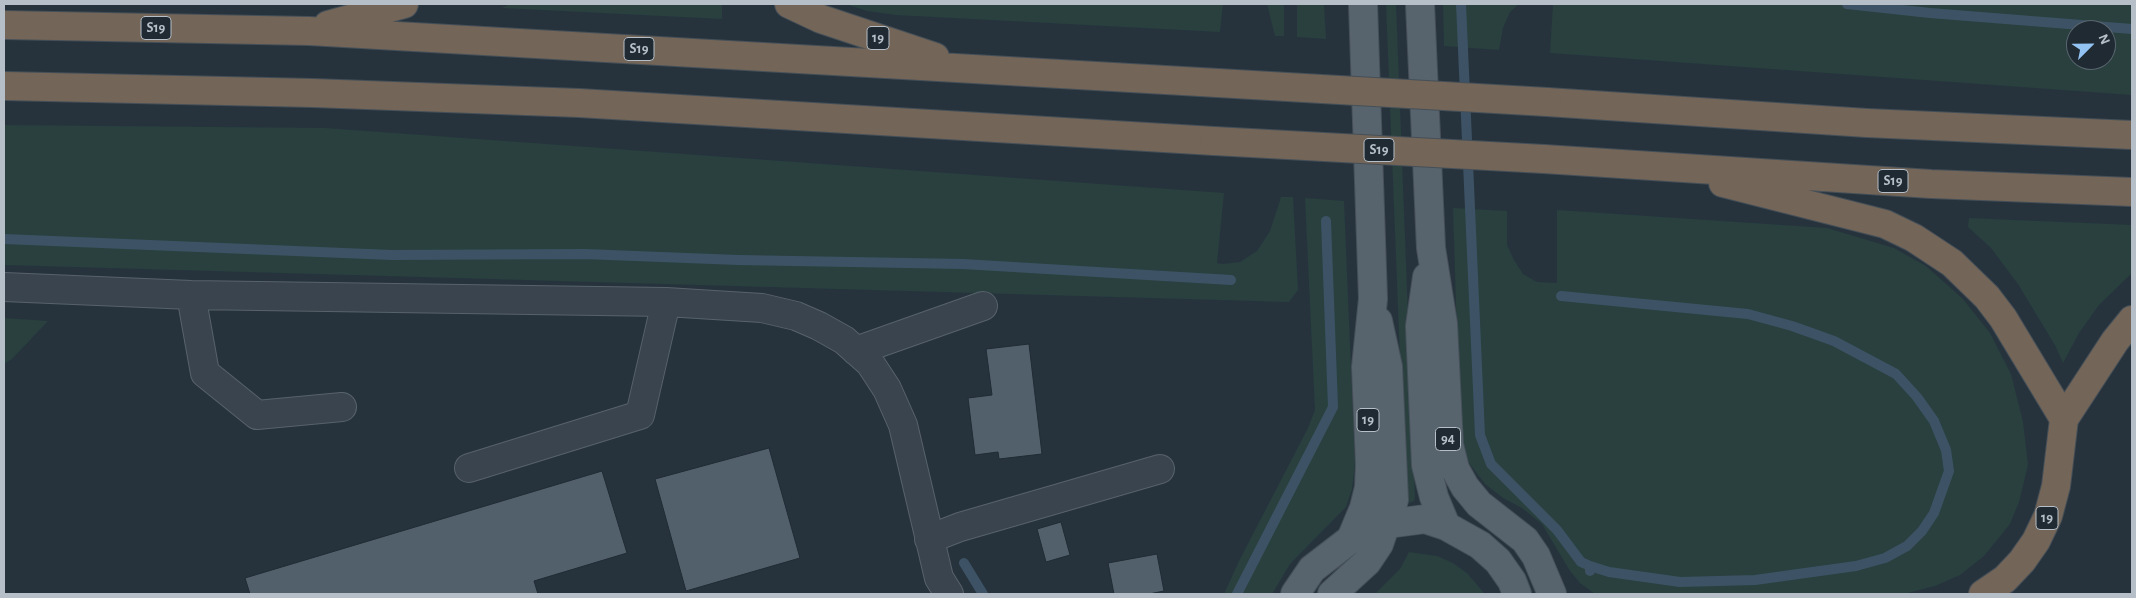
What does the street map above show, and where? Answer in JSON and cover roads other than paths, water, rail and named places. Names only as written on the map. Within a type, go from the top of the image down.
[{"type":"highway","points":[[309,31],[404,4]]},
{"type":"highway","name":"19","points":[[789,4],[821,19],[969,69]]},
{"type":"highway","name":"S19","points":[[4,26],[309,31],[1547,102],[1867,123],[2132,135]]},
{"type":"highway","name":"S19","points":[[4,86],[313,93],[569,103],[1544,159],[1931,184],[2132,192]]},
{"type":"highway","points":[[1653,166],[1885,224],[1935,251],[1952,262],[1987,297],[2003,318],[2064,419]]},
{"type":"highway","name":"19","points":[[1983,594],[2005,579],[2022,561],[2036,541],[2044,524],[2056,486],[2064,419],[2115,341],[2132,320]]},
{"type":"main road","name":"19","points":[[1295,594],[1312,569],[1351,539],[1364,508],[1369,488],[1366,368],[1373,299],[1363,4]]},
{"type":"main road","name":"94","points":[[1420,4],[1431,248],[1443,324],[1449,445],[1455,469],[1464,487],[1479,504],[1525,540],[1536,556],[1552,594]]},
{"type":"main road","name":"94","points":[[1431,248],[1420,326],[1426,465],[1434,497],[1446,526]]},
{"type":"main road","name":"19","points":[[1332,594],[1367,562],[1379,544],[1394,500],[1388,367],[1373,299]]},
{"type":"main road","points":[[1351,539],[1387,524],[1425,519],[1469,537],[1490,553],[1520,594]]},
{"type":"street","points":[[4,287],[191,295],[666,302],[762,308],[796,316],[844,340],[874,370],[887,390],[903,425],[914,464],[928,539],[939,578],[948,594]]},
{"type":"street","points":[[191,295],[205,373],[257,415],[342,406]]},
{"type":"street","points":[[469,468],[640,415],[666,302]]},
{"type":"street","points":[[856,351],[983,306]]},
{"type":"street","points":[[928,539],[960,527],[1160,469]]},
{"type":"waterway","points":[[1461,4],[1480,435],[1491,464],[1557,530],[1581,562],[1590,566]]},
{"type":"waterway","points":[[1847,4],[1930,13],[2132,29]]},
{"type":"waterway","points":[[1237,594],[1333,407],[1326,221]]},
{"type":"waterway","points":[[4,239],[392,255],[584,254],[738,260],[963,264],[1231,280]]},
{"type":"waterway","points":[[1561,296],[1748,314],[1792,326],[1834,341],[1896,374],[1917,397],[1934,421],[1946,450],[1949,471],[1934,513],[1922,531],[1907,546],[1885,558],[1856,566],[1755,580],[1680,582],[1609,572],[1590,566],[1590,571]]},
{"type":"waterway","points":[[964,563],[983,594]]}]
